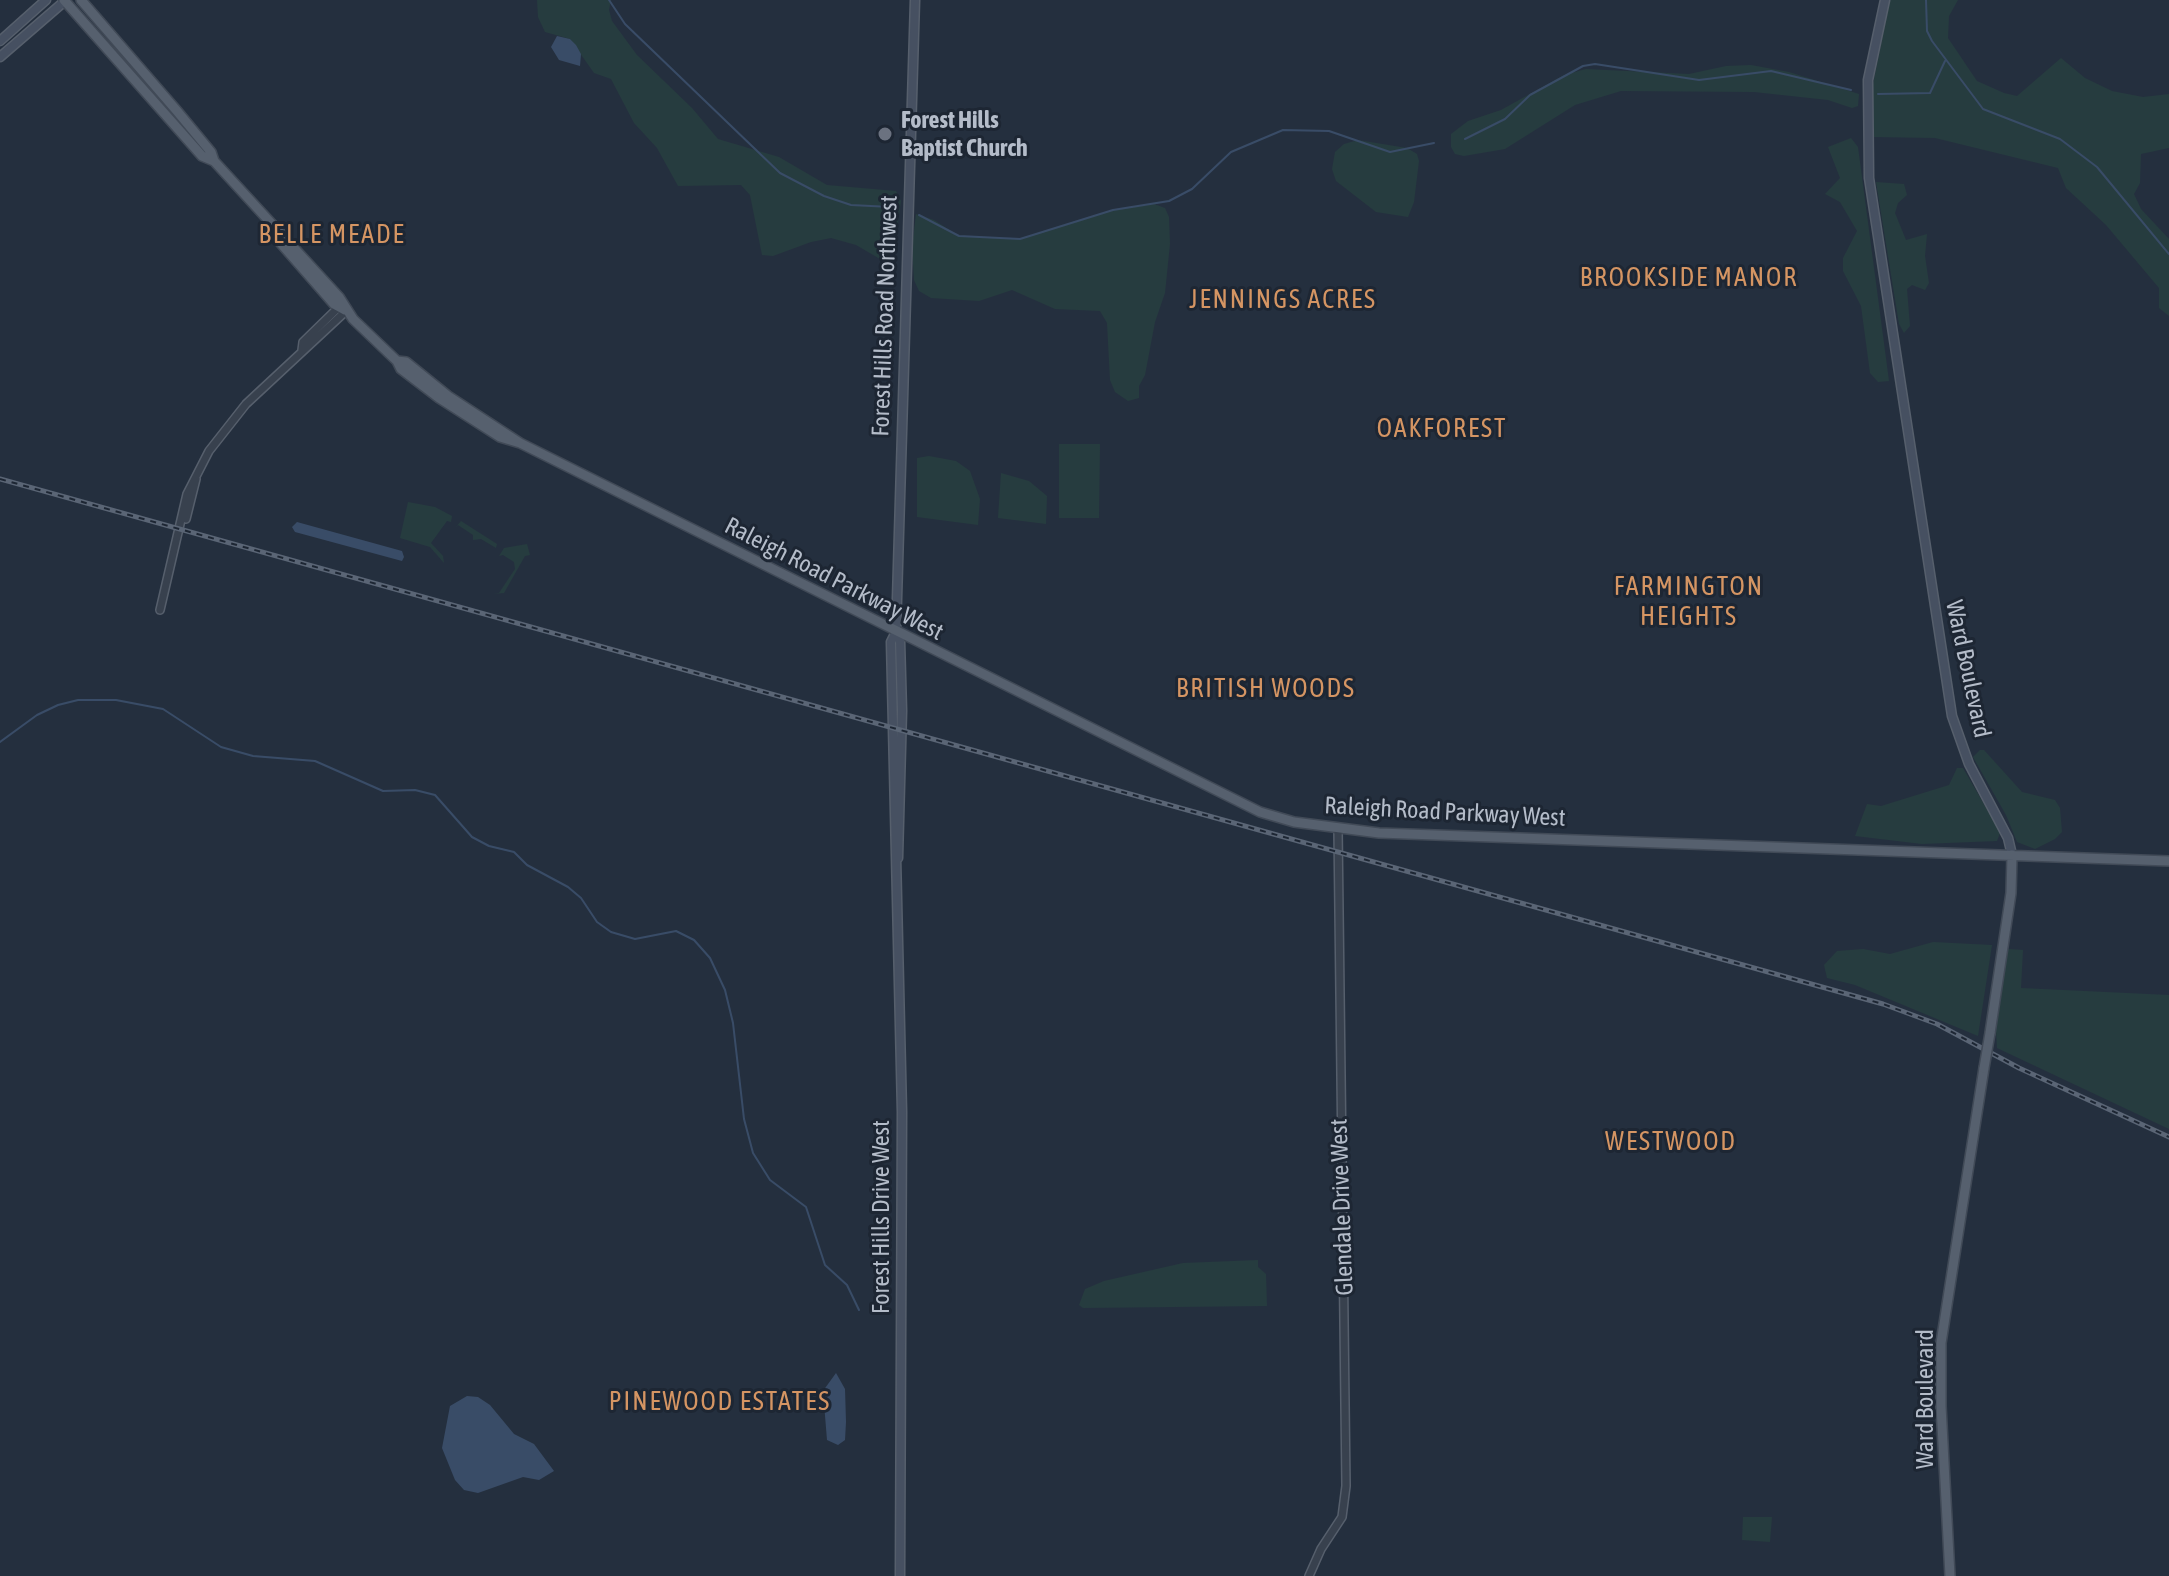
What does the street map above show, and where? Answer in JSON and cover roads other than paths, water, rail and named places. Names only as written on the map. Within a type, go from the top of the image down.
[{"type":"main road","points":[[0,41],[46,0]]},
{"type":"main road","points":[[0,57],[65,0]]},
{"type":"main road","name":"Raleigh Road Parkway West","points":[[65,0],[202,156],[214,161]]},
{"type":"main road","name":"Raleigh Road Parkway West","points":[[81,0],[211,152],[214,161],[274,230],[278,240],[397,361],[401,369],[430,393],[490,431],[510,442],[520,443]]},
{"type":"main road","name":"Forest Hills Road Northwest","points":[[896,632],[915,0]]},
{"type":"main road","name":"Ward Boulevard","points":[[1885,0],[1868,80],[1869,178],[1951,708],[1963,749],[2002,824],[2012,855],[2011,893],[1941,1343],[1941,1406],[1950,1576]]},
{"type":"main road","name":"Raleigh Road Parkway West","points":[[397,361],[406,362],[448,396],[520,443],[1219,795],[1277,817],[1338,829],[2169,861]]},
{"type":"main road","name":"Forest Hills Drive West","points":[[896,632],[891,642],[891,705],[895,846],[898,858],[902,1126],[900,1576]]},
{"type":"street","points":[[160,610],[183,524],[195,493],[196,479],[225,428],[302,350],[303,342],[343,308]]},
{"type":"street","name":"Glendale Drive West","points":[[1309,1576],[1321,1549],[1342,1517],[1346,1486],[1338,829]]},
{"type":"water","points":[[557,36],[570,39],[576,45],[581,54],[580,66],[559,60],[551,47]]},
{"type":"water","points":[[297,522],[402,551],[404,557],[402,561],[295,532],[292,527]]},
{"type":"water","points":[[836,1373],[845,1389],[846,1422],[845,1440],[838,1445],[827,1440],[823,1391]]},
{"type":"water","points":[[467,1396],[478,1397],[490,1405],[514,1434],[534,1444],[554,1471],[539,1480],[523,1477],[478,1493],[464,1490],[455,1480],[442,1448],[450,1406]]},
{"type":"waterway","points":[[609,0],[625,24],[780,173],[824,196],[851,205],[891,207]]},
{"type":"waterway","points":[[1926,0],[1927,31],[1932,41],[1983,109],[2060,139],[2097,167],[2169,254]]},
{"type":"waterway","points":[[1878,94],[1930,93],[1945,61]]},
{"type":"waterway","points":[[1465,139],[1505,119],[1530,95],[1583,66],[1595,64],[1699,80],[1771,71],[1851,90]]},
{"type":"waterway","points":[[919,215],[959,236],[1020,239],[1113,210],[1169,201],[1192,189],[1231,152],[1283,130],[1329,131],[1390,152],[1434,143]]},
{"type":"waterway","points":[[0,742],[37,715],[78,700],[116,700],[163,709],[221,747],[253,756],[315,761],[383,791],[415,790],[435,795],[472,837],[489,846],[514,852],[527,865],[568,887],[581,898],[597,922],[611,932],[635,939],[676,931],[694,940],[710,958],[725,990],[733,1023],[744,1119],[753,1153],[770,1180],[806,1207],[825,1265],[847,1285],[859,1310]]},
{"type":"railway","points":[[0,479],[1883,1004],[1937,1024],[2019,1068],[2169,1137]]},
{"type":"place","name":"Forest Hills Baptist Church","points":[[885,134]]},
{"type":"district","name":"BELLE MEADE","points":[[332,235]]},
{"type":"district","name":"BROOKSIDE MANOR","points":[[1689,278]]},
{"type":"district","name":"JENNINGS ACRES","points":[[1283,300]]},
{"type":"district","name":"OAKFOREST","points":[[1442,429]]},
{"type":"district","name":"FARMINGTON HEIGHTS","points":[[1689,602]]},
{"type":"district","name":"BRITISH WOODS","points":[[1266,689]]},
{"type":"district","name":"WESTWOOD","points":[[1671,1142]]},
{"type":"district","name":"PINEWOOD ESTATES","points":[[720,1402]]}]
